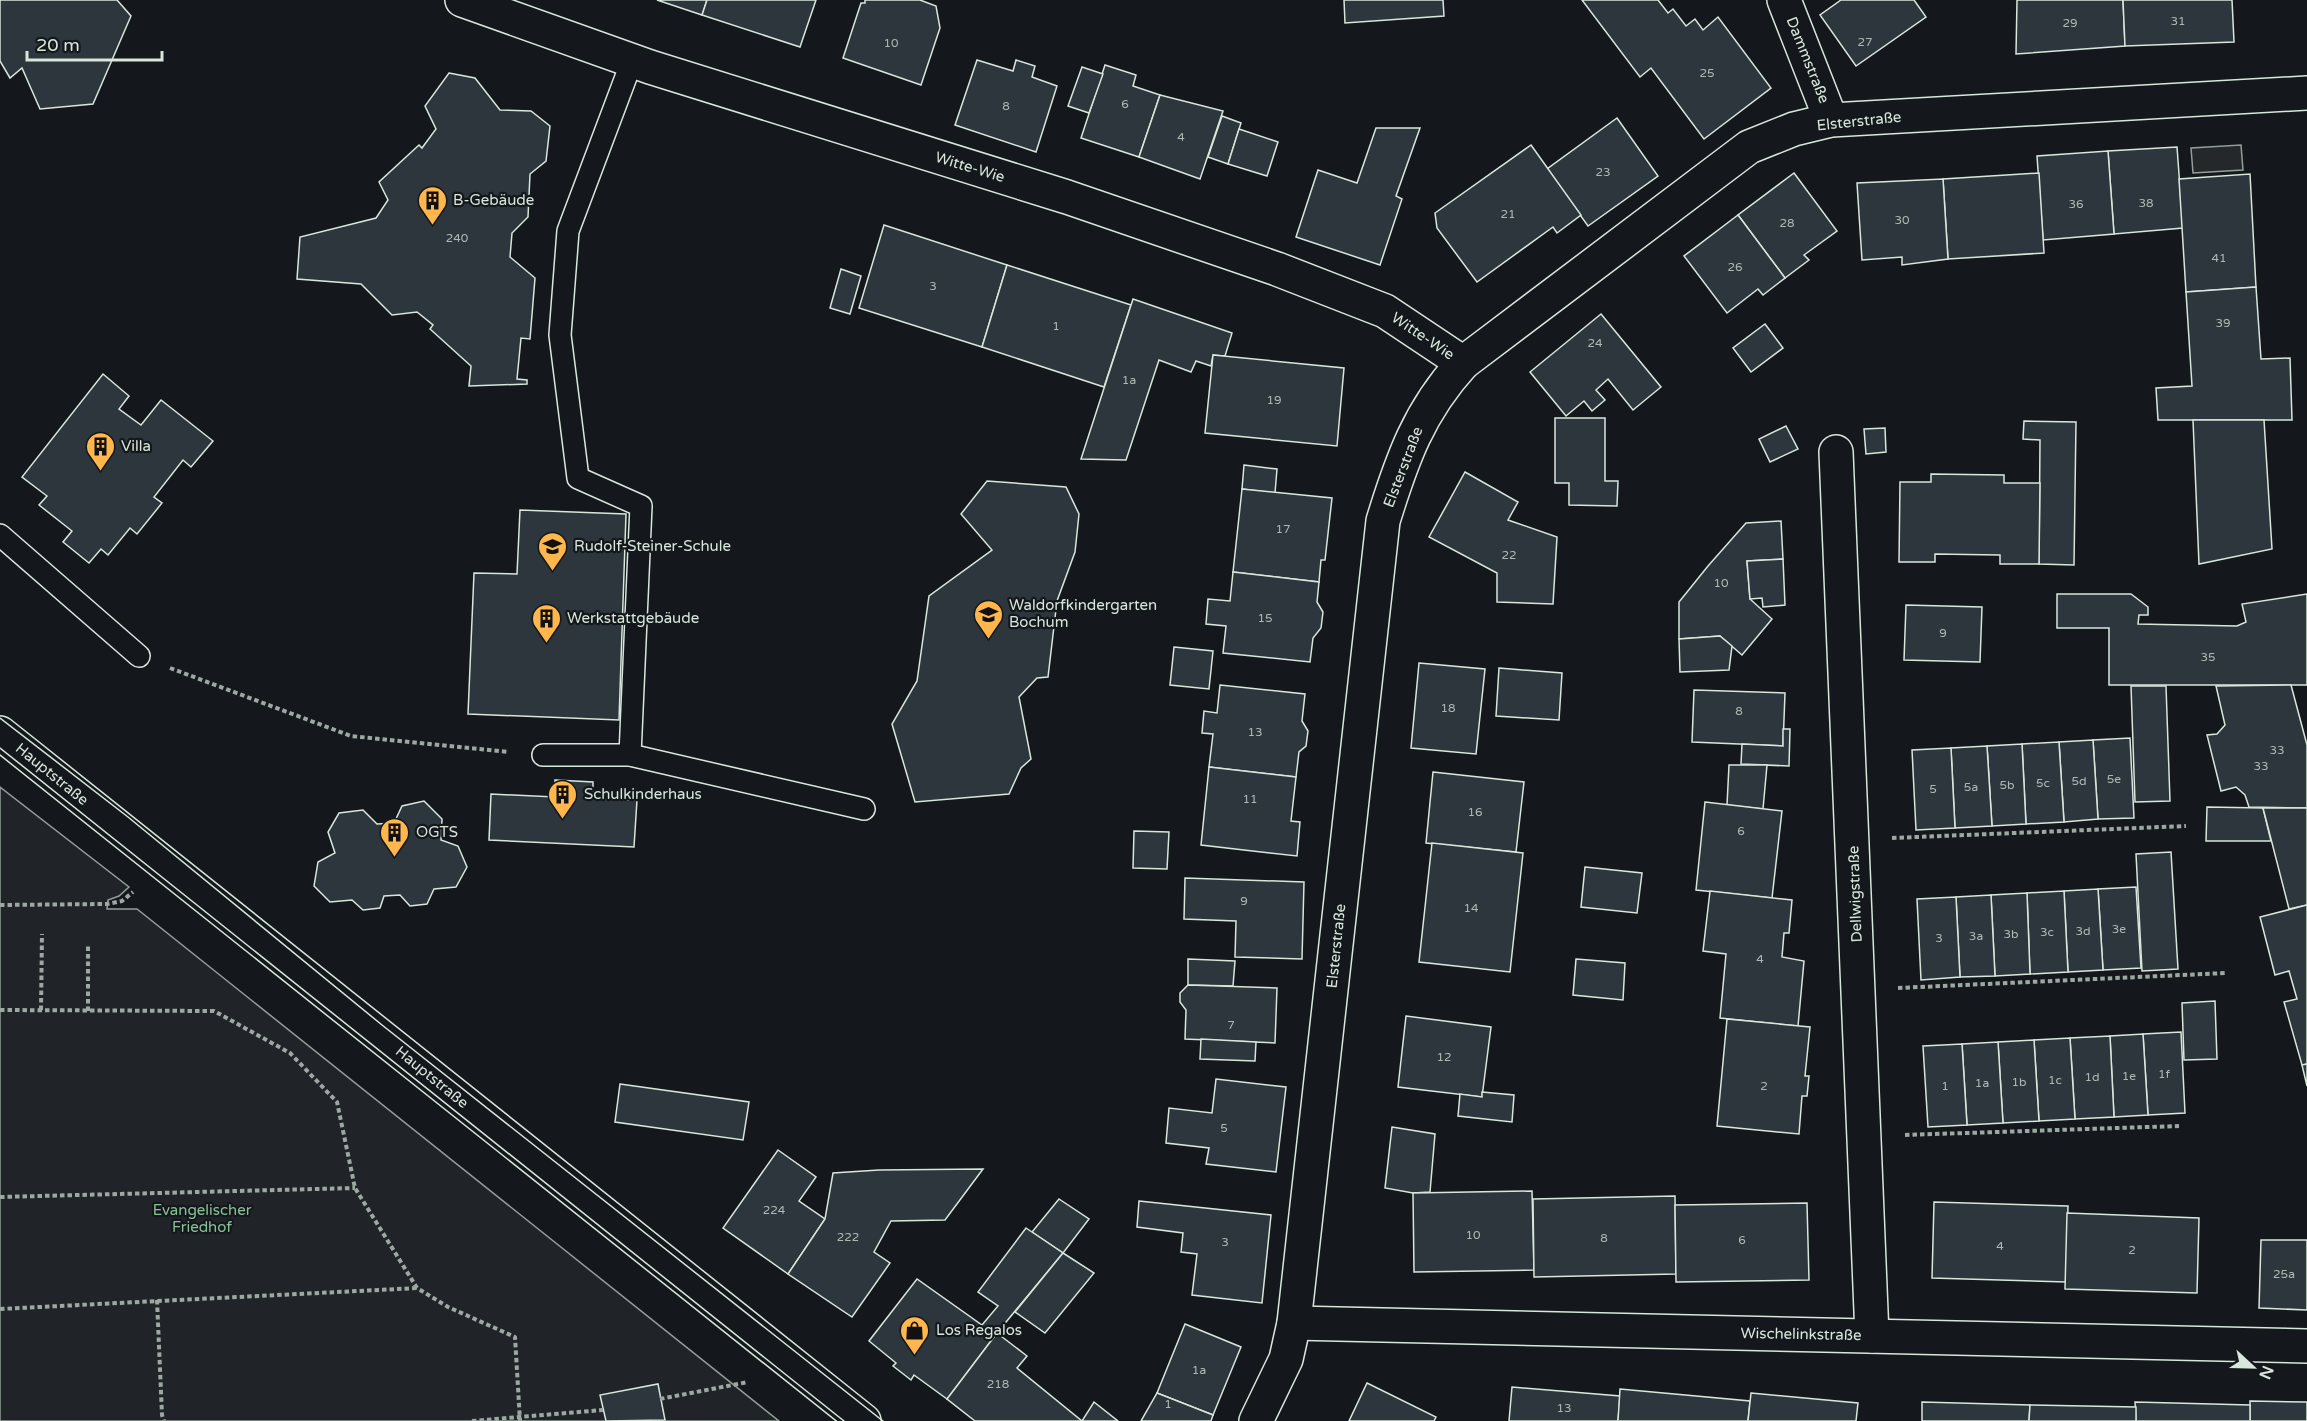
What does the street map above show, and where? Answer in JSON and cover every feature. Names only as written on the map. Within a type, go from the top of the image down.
[{"type":"street","name":"Witte-Wie","points":[[462,0],[632,61],[1067,196],[1278,269],[1385,311],[1463,363]]},
{"type":"street","name":"Dammstraße","points":[[1784,0],[1831,120]]},
{"type":"street","name":"Elsterstraße","points":[[1256,1421],[1286,1359],[1294,1323],[1383,521],[1400,465],[1421,418],[1442,386],[1463,363],[1749,147],[1794,129],[1831,120],[2307,93]]},
{"type":"street","name":"Dellwigstraße","points":[[1836,452],[1872,1336]]},
{"type":"street","name":"Hauptstraße","points":[[0,733],[864,1421]]},
{"type":"street","name":"Wischelinkstraße","points":[[1294,1323],[2307,1346]]},
{"type":"lane","points":[[630,755],[641,506],[578,477],[560,335],[568,231],[632,61]]},
{"type":"lane","points":[[0,536],[139,656]]},
{"type":"lane","points":[[543,755],[630,755],[864,809]]},
{"type":"path","points":[[139,656],[351,736],[543,755]]},
{"type":"path","points":[[1853,840],[2186,826]]},
{"type":"path","points":[[0,905],[107,904],[122,902],[135,890]]},
{"type":"path","points":[[41,1010],[42,934]]},
{"type":"path","points":[[87,1011],[88,944]]},
{"type":"path","points":[[1859,989],[2226,973]]},
{"type":"path","points":[[0,1010],[214,1011],[290,1053],[337,1102],[355,1188],[417,1288],[448,1307],[515,1337],[520,1419]]},
{"type":"path","points":[[1865,1137],[2179,1126]]},
{"type":"path","points":[[0,1197],[355,1188]]},
{"type":"path","points":[[0,1309],[417,1288]]},
{"type":"path","points":[[157,1300],[164,1421]]},
{"type":"path","points":[[660,1399],[758,1380]]},
{"type":"path","points":[[472,1421],[520,1419],[603,1410]]},
{"type":"green space","name":"Evangelischer Friedhof","points":[[0,787],[129,887],[119,896],[108,900],[107,909],[137,909],[779,1421],[0,1421]]},
{"type":"shaded area","points":[[2241,145],[2243,170],[2193,173],[2191,148]]},
{"type":"building","points":[[0,0],[117,0],[131,16],[93,104],[40,109],[22,68],[10,78],[0,61]]},
{"type":"building","points":[[657,0],[707,0],[702,15]]},
{"type":"building","points":[[707,0],[816,0],[800,47],[702,15]]},
{"type":"building","points":[[865,0],[920,0],[936,6],[940,28],[921,85],[843,58],[861,3],[865,3]]},
{"type":"building","points":[[1344,0],[1443,0],[1444,16],[1345,23]]},
{"type":"building","points":[[1582,0],[1658,0],[1668,13],[1673,9],[1686,26],[1695,19],[1703,30],[1718,17],[1771,88],[1704,139],[1651,68],[1640,77]]},
{"type":"building","points":[[1841,0],[1914,0],[1926,17],[1856,66],[1820,15]]},
{"type":"building","points":[[2017,0],[2123,0],[2125,46],[2016,54]]},
{"type":"building","points":[[2123,0],[2232,0],[2234,42],[2125,46]]},
{"type":"building","points":[[977,60],[1013,71],[1016,60],[1035,66],[1032,77],[1057,86],[1036,152],[955,125]]},
{"type":"building","points":[[1105,65],[1136,75],[1133,86],[1160,95],[1139,157],[1081,138]]},
{"type":"building","points":[[1082,67],[1103,74],[1089,113],[1068,106]]},
{"type":"building","name":"B-Gebäude","points":[[449,73],[475,78],[500,110],[531,111],[550,126],[546,161],[530,174],[528,217],[512,233],[510,257],[535,278],[530,339],[521,338],[517,379],[527,380],[527,384],[469,386],[471,366],[430,329],[433,325],[417,312],[392,315],[361,284],[297,279],[300,237],[376,218],[388,200],[379,182],[419,145],[422,148],[436,129],[425,106]]},
{"type":"building","points":[[1160,95],[1223,111],[1200,179],[1139,157]]},
{"type":"building","points":[[1222,116],[1241,123],[1228,164],[1208,157]]},
{"type":"building","points":[[1617,118],[1658,176],[1588,226],[1547,169]]},
{"type":"building","points":[[1376,128],[1420,128],[1396,196],[1402,199],[1380,265],[1296,237],[1318,170],[1357,183]]},
{"type":"building","points":[[1239,129],[1278,142],[1267,176],[1228,164]]},
{"type":"building","points":[[1531,145],[1581,215],[1557,233],[1553,227],[1477,282],[1437,228],[1435,213]]},
{"type":"building","points":[[2177,147],[2183,228],[2114,234],[2108,151]]},
{"type":"building","points":[[2108,151],[2114,234],[2043,240],[2037,156]]},
{"type":"building","points":[[1794,173],[1837,231],[1804,255],[1809,260],[1785,278],[1738,215]]},
{"type":"building","points":[[2039,173],[2044,253],[1948,259],[1943,179]]},
{"type":"building","points":[[2250,174],[2256,287],[2186,292],[2179,179]]},
{"type":"building","points":[[1943,179],[1948,259],[1902,265],[1902,257],[1862,260],[1857,183]]},
{"type":"building","points":[[1738,215],[1785,278],[1763,295],[1758,289],[1727,313],[1684,256]]},
{"type":"building","points":[[884,225],[1007,265],[982,347],[859,308]]},
{"type":"building","points":[[1007,265],[1131,305],[1104,387],[982,347]]},
{"type":"building","points":[[841,269],[861,276],[850,314],[830,308]]},
{"type":"building","points":[[2256,287],[2261,359],[2290,358],[2292,420],[2158,420],[2156,388],[2192,386],[2186,292]]},
{"type":"building","points":[[1133,299],[1232,333],[1225,356],[1213,355],[1211,366],[1196,361],[1191,372],[1159,360],[1126,460],[1081,459]]},
{"type":"building","points":[[1601,314],[1661,387],[1633,410],[1608,379],[1596,390],[1605,400],[1592,411],[1584,401],[1566,416],[1530,372]]},
{"type":"building","points":[[1765,324],[1783,348],[1751,372],[1733,348]]},
{"type":"building","points":[[1213,355],[1344,368],[1337,446],[1205,433]]},
{"type":"building","name":"Villa","points":[[103,374],[129,396],[119,409],[141,425],[161,400],[213,441],[191,467],[183,460],[154,497],[162,503],[137,534],[130,528],[108,555],[101,549],[89,563],[63,542],[72,531],[39,505],[47,496],[22,477]]},
{"type":"building","points":[[1555,418],[1605,418],[1605,481],[1618,481],[1617,506],[1569,505],[1569,483],[1555,483]]},
{"type":"building","points":[[2193,420],[2264,420],[2272,549],[2199,564]]},
{"type":"building","points":[[2024,421],[2076,422],[2074,565],[2039,564],[2040,440],[2023,439]]},
{"type":"building","points":[[1786,426],[1798,449],[1770,462],[1759,439]]},
{"type":"building","points":[[1885,428],[1886,452],[1866,454],[1864,429]]},
{"type":"building","points":[[1244,465],[1277,469],[1275,493],[1242,489]]},
{"type":"building","points":[[1465,472],[1518,502],[1508,520],[1557,537],[1553,604],[1497,602],[1497,573],[1429,537]]},
{"type":"building","points":[[1931,474],[2004,475],[2004,483],[2040,483],[2039,564],[2000,564],[2000,555],[1935,554],[1935,562],[1899,562],[1900,482],[1931,482]]},
{"type":"building","name":"Waldorfkindergarten Bochum","points":[[987,481],[1066,487],[1079,514],[1075,552],[1057,601],[1048,677],[1037,678],[1019,697],[1031,759],[1021,768],[1009,794],[915,802],[892,724],[917,681],[929,596],[992,550],[961,514]]},
{"type":"building","points":[[1242,489],[1332,498],[1325,560],[1321,560],[1319,582],[1233,572]]},
{"type":"building","name":"Werkstattgebäude","points":[[520,510],[626,514],[619,720],[468,714],[474,573],[517,574]]},
{"type":"building","points":[[1781,521],[1783,559],[1747,561],[1750,599],[1772,619],[1742,655],[1720,636],[1679,639],[1679,602],[1708,566],[1746,523]]},
{"type":"building","points":[[1783,559],[1785,605],[1763,607],[1762,598],[1750,599],[1747,561]]},
{"type":"building","points":[[1233,572],[1319,582],[1317,602],[1323,612],[1321,628],[1313,638],[1310,662],[1223,653],[1226,626],[1206,624],[1208,599],[1230,601]]},
{"type":"building","points":[[2057,594],[2131,594],[2148,607],[2148,615],[2139,615],[2138,624],[2237,626],[2246,622],[2242,604],[2307,594],[2307,685],[2109,685],[2109,628],[2057,628]]},
{"type":"building","points":[[1906,605],[1982,607],[1980,662],[1904,660]]},
{"type":"building","points":[[1720,636],[1732,646],[1729,670],[1680,672],[1679,639]]},
{"type":"building","points":[[1174,647],[1213,651],[1209,689],[1170,685]]},
{"type":"building","points":[[1419,663],[1485,669],[1476,754],[1411,748]]},
{"type":"building","points":[[1499,668],[1562,673],[1559,720],[1496,716]]},
{"type":"building","points":[[1220,685],[1305,694],[1302,721],[1308,731],[1306,746],[1299,752],[1296,777],[1209,767],[1213,734],[1202,733],[1204,711],[1217,713]]},
{"type":"building","points":[[2291,685],[2307,745],[2307,808],[2249,807],[2245,795],[2236,787],[2221,791],[2207,735],[2217,734],[2225,725],[2216,686]]},
{"type":"building","points":[[2131,686],[2166,686],[2170,801],[2135,802]]},
{"type":"building","points":[[1694,690],[1785,693],[1783,746],[1692,742]]},
{"type":"building","points":[[1783,729],[1790,729],[1789,766],[1741,764],[1742,744],[1783,746]]},
{"type":"building","points":[[2130,738],[2134,818],[2098,819],[2093,740]]},
{"type":"building","points":[[2093,740],[2098,819],[2064,822],[2059,742]]},
{"type":"building","points":[[2059,742],[2064,822],[2026,824],[2022,744]]},
{"type":"building","points":[[2022,744],[2026,824],[1992,826],[1987,746]]},
{"type":"building","points":[[1987,746],[1992,826],[1955,828],[1951,748]]},
{"type":"building","points":[[1951,748],[1955,828],[1916,830],[1912,750]]},
{"type":"building","points":[[1729,765],[1767,765],[1763,809],[1727,805]]},
{"type":"building","points":[[1209,767],[1296,777],[1291,821],[1300,822],[1297,856],[1201,845]]},
{"type":"building","points":[[1433,772],[1524,782],[1516,852],[1426,843]]},
{"type":"building","name":"Schulkinderhaus","points":[[555,780],[593,782],[593,798],[637,800],[634,847],[489,840],[491,794],[555,797]]},
{"type":"building","name":"OGTS","points":[[424,801],[442,819],[441,840],[458,846],[467,867],[456,887],[434,889],[427,904],[410,906],[400,895],[384,896],[380,908],[363,910],[352,900],[330,902],[314,886],[318,862],[335,853],[328,832],[339,813],[363,810],[377,824],[394,823],[402,806]]},
{"type":"building","points":[[1705,802],[1782,811],[1772,898],[1696,890]]},
{"type":"building","points":[[2207,807],[2263,808],[2271,841],[2206,841]]},
{"type":"building","points":[[2263,808],[2307,808],[2307,905],[2289,909]]},
{"type":"building","points":[[1134,831],[1169,832],[1167,869],[1133,868]]},
{"type":"building","points":[[1432,843],[1523,853],[1510,972],[1419,962]]},
{"type":"building","points":[[2171,852],[2178,969],[2142,971],[2136,854]]},
{"type":"building","points":[[1585,867],[1642,873],[1637,913],[1581,907]]},
{"type":"building","points":[[1185,878],[1304,882],[1302,959],[1235,957],[1236,921],[1184,919]]},
{"type":"building","points":[[2136,887],[2141,968],[2103,970],[2098,889]]},
{"type":"building","points":[[2098,889],[2103,970],[2068,972],[2064,891]]},
{"type":"building","points":[[1710,891],[1792,900],[1789,933],[1784,933],[1782,957],[1804,961],[1798,1026],[1720,1018],[1726,954],[1703,951]]},
{"type":"building","points":[[2064,891],[2068,972],[2030,974],[2027,893]]},
{"type":"building","points":[[2027,893],[2030,974],[1995,976],[1991,895]]},
{"type":"building","points":[[1991,895],[1995,976],[1960,977],[1956,897]]},
{"type":"building","points":[[1956,897],[1960,977],[1921,980],[1917,899]]},
{"type":"building","points":[[2307,905],[2307,1064],[2302,1065],[2284,1002],[2297,999],[2289,971],[2275,975],[2260,917]]},
{"type":"building","points":[[1188,959],[1235,961],[1233,986],[1188,985]]},
{"type":"building","points":[[1576,959],[1625,963],[1623,1000],[1573,995]]},
{"type":"building","points":[[1188,985],[1277,988],[1275,1043],[1185,1039],[1186,1010],[1180,1002],[1180,993]]},
{"type":"building","points":[[2215,1001],[2217,1059],[2184,1060],[2182,1003]]},
{"type":"building","points":[[1406,1016],[1491,1027],[1482,1097],[1398,1087]]},
{"type":"building","points":[[1727,1019],[1810,1027],[1805,1076],[1809,1076],[1807,1096],[1802,1096],[1799,1134],[1717,1126]]},
{"type":"building","points":[[2181,1032],[2185,1113],[2148,1115],[2143,1034]]},
{"type":"building","points":[[2143,1034],[2148,1115],[2114,1117],[2110,1036]]},
{"type":"building","points":[[2110,1036],[2114,1117],[2075,1119],[2070,1038]]},
{"type":"building","points":[[2070,1038],[2075,1119],[2039,1121],[2034,1040]]},
{"type":"building","points":[[1201,1039],[1256,1042],[1255,1061],[1200,1059]]},
{"type":"building","points":[[2034,1040],[2039,1121],[2003,1123],[1998,1042]]},
{"type":"building","points":[[1998,1042],[2003,1123],[1967,1125],[1962,1044]]},
{"type":"building","points":[[1962,1044],[1967,1125],[1928,1127],[1923,1046]]},
{"type":"building","points":[[2307,1064],[2307,1086],[2302,1065]]},
{"type":"building","points":[[1216,1079],[1286,1087],[1276,1172],[1206,1164],[1209,1148],[1166,1143],[1169,1108],[1212,1113]]},
{"type":"building","points":[[620,1084],[749,1102],[743,1140],[615,1122]]},
{"type":"building","points":[[1482,1092],[1514,1095],[1512,1122],[1458,1116],[1460,1094],[1482,1097]]},
{"type":"building","points":[[1392,1127],[1435,1134],[1430,1192],[1413,1193],[1385,1188]]},
{"type":"building","points":[[778,1150],[816,1177],[799,1201],[825,1219],[788,1274],[723,1228]]},
{"type":"building","points":[[983,1169],[945,1220],[891,1221],[874,1252],[890,1263],[852,1317],[788,1274],[825,1219],[833,1173]]},
{"type":"building","points":[[1532,1191],[1534,1270],[1414,1272],[1413,1193]]},
{"type":"building","points":[[1675,1196],[1676,1274],[1534,1277],[1533,1199]]},
{"type":"building","points":[[1059,1199],[1089,1219],[1063,1253],[1032,1232]]},
{"type":"building","points":[[1139,1201],[1271,1215],[1262,1303],[1192,1295],[1197,1254],[1181,1252],[1183,1233],[1137,1227]]},
{"type":"building","points":[[1934,1202],[2068,1206],[2066,1282],[1932,1278]]},
{"type":"building","points":[[1807,1203],[1809,1280],[1676,1282],[1675,1205]]},
{"type":"building","points":[[2067,1213],[2199,1218],[2197,1293],[2065,1289]]},
{"type":"building","points":[[1026,1228],[1063,1253],[997,1333],[947,1399],[914,1375],[911,1380],[893,1366],[896,1363],[869,1341],[917,1279],[982,1325],[998,1306],[978,1292]]},
{"type":"building","points":[[2261,1240],[2307,1240],[2307,1310],[2259,1308]]},
{"type":"building","points":[[1063,1253],[1094,1273],[1045,1333],[1015,1312]]},
{"type":"building","points":[[1185,1324],[1241,1347],[1213,1415],[1157,1393]]},
{"type":"building","points":[[997,1333],[1027,1356],[1017,1368],[1082,1421],[975,1421],[947,1399]]},
{"type":"building","points":[[1367,1383],[1436,1417],[1434,1421],[1349,1421]]},
{"type":"building","points":[[658,1384],[665,1420],[606,1421],[600,1395]]},
{"type":"building","points":[[1512,1387],[1620,1396],[1618,1421],[1509,1421]]},
{"type":"building","points":[[1620,1389],[1750,1401],[1748,1421],[1618,1421]]},
{"type":"building","points":[[1157,1393],[1213,1415],[1211,1421],[1141,1421]]},
{"type":"building","points":[[1751,1393],[1858,1403],[1856,1421],[1748,1421]]},
{"type":"building","points":[[2250,1401],[2307,1402],[2307,1421],[2250,1421]]},
{"type":"building","points":[[1094,1402],[1118,1421],[1082,1421]]},
{"type":"building","points":[[1922,1402],[2030,1405],[2029,1421],[1922,1421]]},
{"type":"building","points":[[2135,1402],[2250,1405],[2250,1421],[2136,1421]]},
{"type":"building","points":[[2030,1405],[2136,1407],[2136,1421],[2029,1421]]},
{"type":"tram line","points":[[0,718],[128,817],[382,1025],[883,1421]]},
{"type":"tram line","points":[[0,748],[844,1421]]},
{"type":"place","name":"B-Gebäude","points":[[432,226]]},
{"type":"place","name":"Villa","points":[[100,472]]},
{"type":"place","name":"Rudolf-Steiner-Schule","points":[[553,572]]},
{"type":"place","name":"Waldorfkindergarten Bochum","points":[[988,640]]},
{"type":"place","name":"Werkstattgebäude","points":[[546,644]]},
{"type":"place","name":"Schulkinderhaus","points":[[563,820]]},
{"type":"place","name":"OGTS","points":[[395,858]]},
{"type":"place","name":"Los Regalos","points":[[915,1356]]}]
